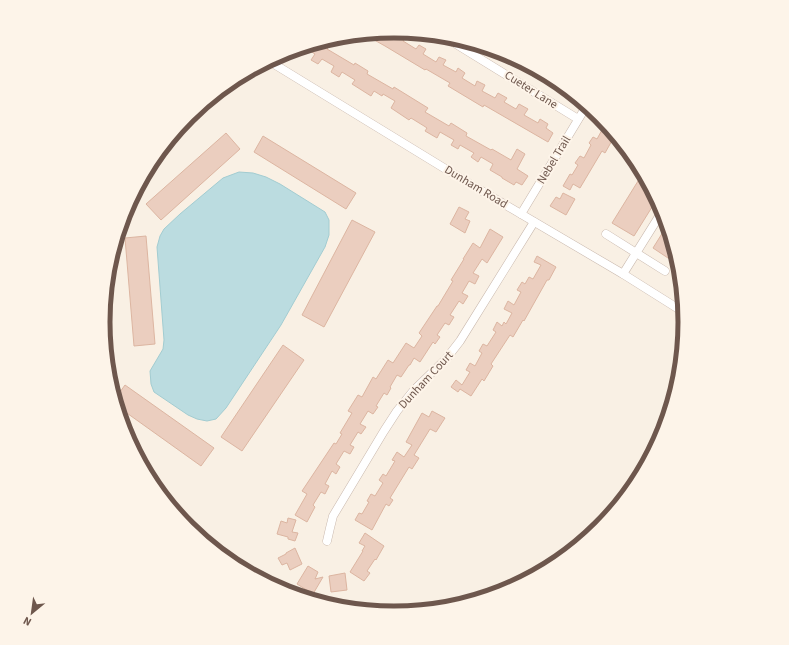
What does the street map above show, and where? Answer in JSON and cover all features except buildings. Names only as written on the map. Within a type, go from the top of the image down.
[{"type":"street","name":"Cueter Lane","points":[[458,45],[578,119]]},
{"type":"street","name":"Dunham Road","points":[[275,65],[678,308]]},
{"type":"street","name":"Nebel Trail","points":[[521,214],[584,110]]},
{"type":"street","points":[[623,274],[659,218]]},
{"type":"street","name":"Dunham Court","points":[[327,541],[333,516],[391,420],[404,401],[440,365],[460,341],[534,222]]},
{"type":"street","points":[[606,234],[665,271]]},
{"type":"water","points":[[239,172],[253,173],[266,177],[325,212],[329,220],[329,235],[325,247],[281,325],[226,408],[216,419],[207,421],[188,415],[154,392],[151,384],[150,371],[163,349],[164,340],[157,247],[164,229],[180,214],[223,178]]}]
